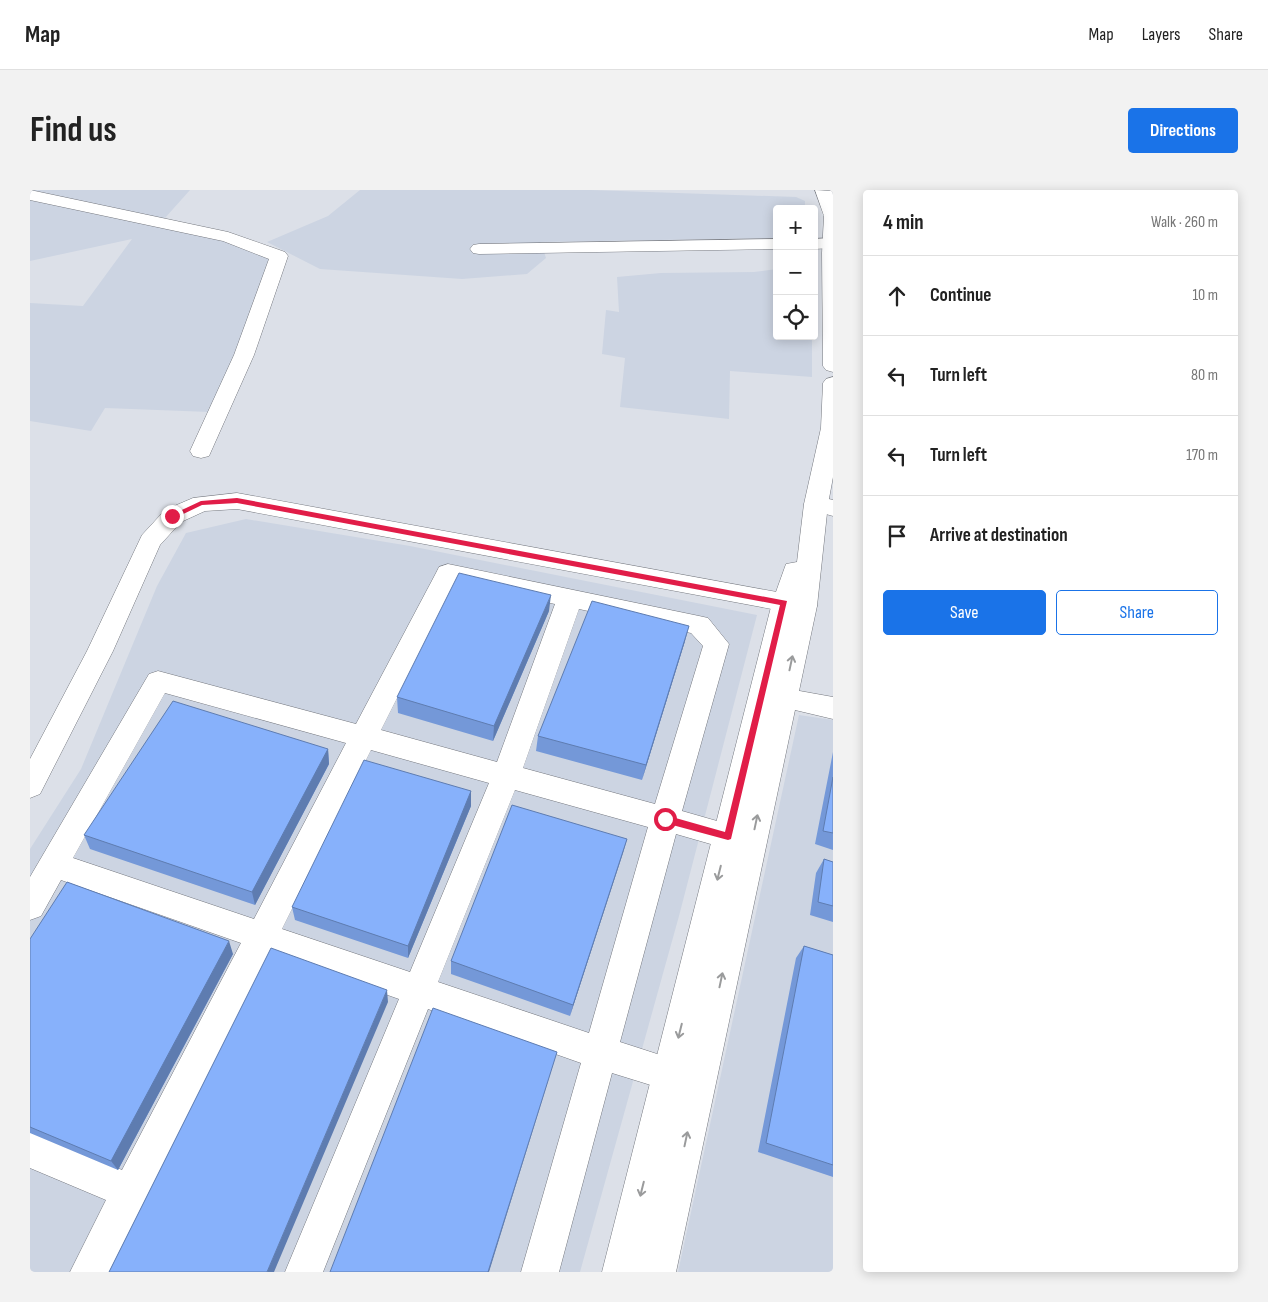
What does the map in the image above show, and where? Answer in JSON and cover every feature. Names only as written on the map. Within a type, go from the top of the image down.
[{"type":"main road","points":[[824,190],[833,216],[823,244],[833,366]]},
{"type":"main road","points":[[30,194],[228,237],[279,256],[268,294],[227,396],[201,451]]},
{"type":"main road","points":[[479,249],[773,244]]},
{"type":"main road","points":[[622,1272],[728,836],[824,506],[832,428],[833,383]]},
{"type":"main road","points":[[30,786],[100,651],[150,541],[172,516],[201,503],[237,501],[794,605]]},
{"type":"main road","points":[[89,1272],[448,573],[699,625],[716,644],[665,819],[540,1272]]},
{"type":"main road","points":[[304,1272],[506,776],[570,598]]},
{"type":"main road","points":[[657,1272],[783,698],[794,605]]},
{"type":"main road","points":[[670,1074],[600,1053],[263,936],[39,885],[158,681],[728,836]]},
{"type":"main road","points":[[783,698],[833,708]]},
{"type":"main road","points":[[30,1150],[130,1192]]},
{"type":"shaded area","points":[[30,190],[190,190],[165,218],[269,259],[261,303],[210,412],[105,408],[91,431],[30,421],[30,303],[83,306],[132,239],[30,261]]},
{"type":"shaded area","points":[[360,190],[591,190],[796,197],[805,201],[805,205],[773,205],[773,238],[541,242],[546,258],[527,274],[462,279],[320,269],[267,242],[328,216]]},
{"type":"shaded area","points":[[773,270],[773,340],[812,340],[812,377],[730,371],[729,419],[620,407],[625,358],[602,354],[606,310],[619,312],[617,277],[661,273],[754,272]]},
{"type":"shaded area","points":[[246,519],[410,546],[757,615],[679,916],[580,1272],[30,1272],[30,849],[81,769],[157,586],[186,533]]},
{"type":"shaded area","points":[[799,715],[833,720],[833,1272],[678,1272]]},
{"type":"building","points":[[459,573],[551,595],[494,726],[397,697]]},
{"type":"building","points":[[592,601],[689,626],[646,765],[538,736]]},
{"type":"building","points":[[173,701],[328,749],[252,892],[84,835]]},
{"type":"building","points":[[364,760],[471,791],[408,946],[292,907]]},
{"type":"building","points":[[833,777],[833,833],[823,831]]},
{"type":"building","points":[[512,805],[627,839],[573,1005],[451,961]]},
{"type":"building","points":[[824,859],[833,862],[833,906],[818,902]]},
{"type":"building","points":[[67,882],[229,941],[111,1161],[30,1127],[30,939]]},
{"type":"building","points":[[804,946],[833,955],[833,1165],[766,1143]]},
{"type":"building","points":[[271,948],[387,990],[267,1272],[109,1272]]},
{"type":"building","points":[[433,1008],[557,1052],[488,1272],[330,1272]]},
{"type":"route","points":[[172,516],[201,503],[237,501],[785,603],[728,836],[665,819]]}]
